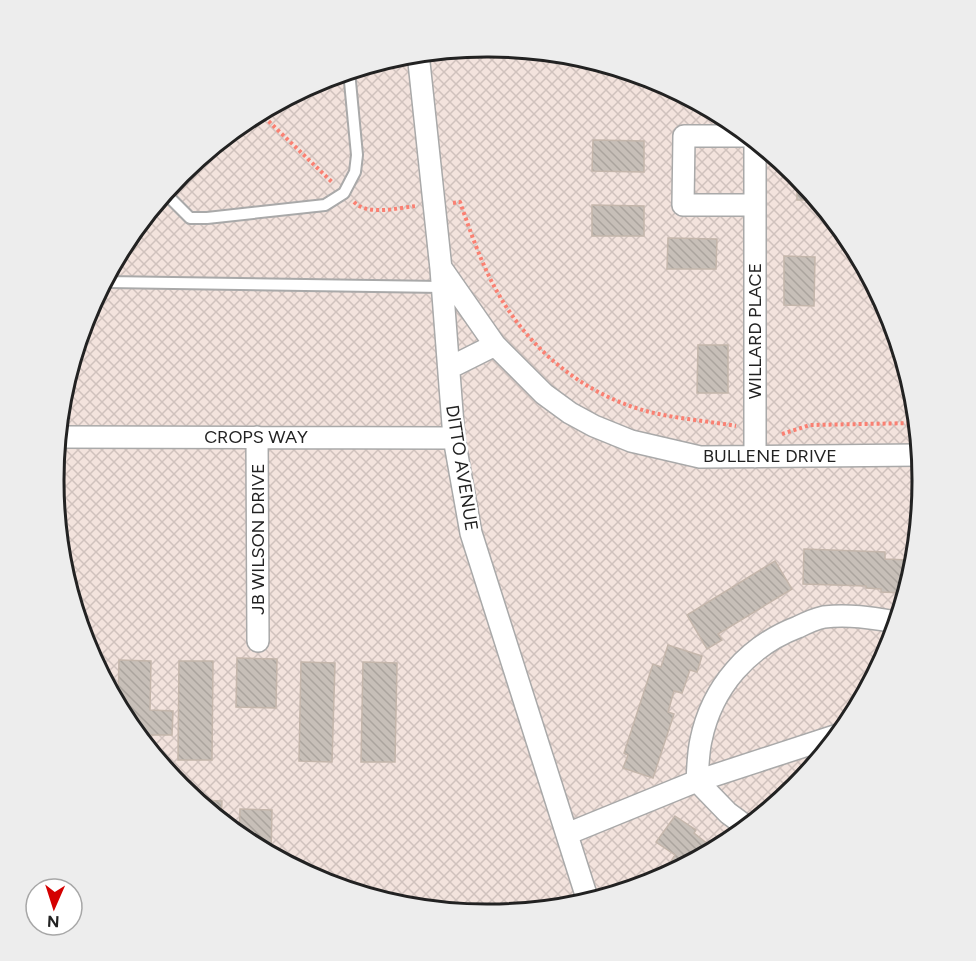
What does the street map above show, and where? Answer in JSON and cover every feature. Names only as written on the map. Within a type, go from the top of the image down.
[{"type":"street","name":"DITTO AVENUE","points":[[419,63],[442,278],[454,438],[471,533],[585,893]]},
{"type":"street","points":[[734,136],[684,136],[683,205],[755,205]]},
{"type":"street","name":"WILLARD PLACE","points":[[755,152],[755,457]]},
{"type":"street","name":"BULLENE DRIVE","points":[[442,278],[495,345],[544,394],[594,426],[631,441],[700,456],[911,455]]},
{"type":"street","points":[[449,368],[495,345]]},
{"type":"street","name":"CROPS WAY","points":[[67,436],[454,438]]},
{"type":"street","name":"JB WILSON DRIVE","points":[[257,438],[258,641]]},
{"type":"street","points":[[739,821],[728,813],[698,781],[700,740],[713,702],[727,678],[749,655],[784,632],[821,618],[858,615],[888,620]]},
{"type":"street","points":[[567,834],[698,781],[822,740]]},
{"type":"lane","points":[[171,200],[190,218],[207,218],[325,205],[344,193],[355,172],[357,155],[350,80]]},
{"type":"lane","points":[[115,281],[442,278]]},
{"type":"path","points":[[267,120],[358,207],[369,210],[460,202],[475,244],[498,293],[515,321],[562,369],[590,388],[622,404],[642,410],[781,434],[810,425],[908,423]]},
{"type":"shaded area","points":[[460,58],[516,58],[543,61],[598,71],[624,79],[700,114],[723,128],[767,162],[806,201],[824,223],[840,245],[868,293],[889,344],[897,371],[911,453],[911,508],[908,536],[889,617],[868,668],[855,692],[840,716],[806,760],[767,799],[746,816],[723,833],[675,860],[650,872],[598,890],[516,903],[460,903],[433,900],[378,890],[352,882],[276,847],[253,833],[209,799],[170,760],[152,738],[136,716],[108,668],[87,617],[79,590],[65,508],[64,480],[68,425],[87,344],[108,293],[121,269],[136,245],[170,201],[209,162],[230,145],[253,128],[301,101],[326,89],[378,71]]},
{"type":"building","points":[[593,140],[644,141],[644,172],[592,171]]},
{"type":"building","points":[[797,192],[805,200],[797,200]]},
{"type":"building","points":[[592,205],[644,206],[644,236],[592,236]]},
{"type":"building","points":[[668,238],[717,239],[716,269],[667,269]]},
{"type":"building","points":[[784,256],[815,257],[814,306],[784,305]]},
{"type":"building","points":[[698,345],[728,345],[728,393],[697,393]]},
{"type":"building","points":[[804,549],[885,552],[885,559],[904,560],[896,593],[881,592],[881,589],[866,588],[866,586],[803,584]]},
{"type":"building","points":[[775,561],[792,589],[718,634],[722,640],[707,649],[687,615]]},
{"type":"building","points":[[668,645],[702,656],[697,672],[690,670],[682,693],[674,691],[668,712],[674,714],[653,778],[623,768],[628,755],[624,753],[653,664],[661,667]]},
{"type":"building","points":[[237,658],[277,659],[276,708],[236,707]]},
{"type":"building","points":[[119,660],[151,661],[150,710],[173,711],[172,735],[151,737],[118,687]]},
{"type":"building","points":[[179,661],[213,661],[212,760],[178,760]]},
{"type":"building","points":[[301,662],[335,663],[332,762],[299,761]]},
{"type":"building","points":[[363,662],[397,663],[395,762],[361,762]]},
{"type":"building","points":[[211,801],[222,801],[222,809]]},
{"type":"building","points":[[240,809],[272,810],[271,844],[253,833],[239,823]]},
{"type":"building","points":[[675,816],[696,830],[694,833],[707,843],[672,862],[675,855],[656,842]]}]
